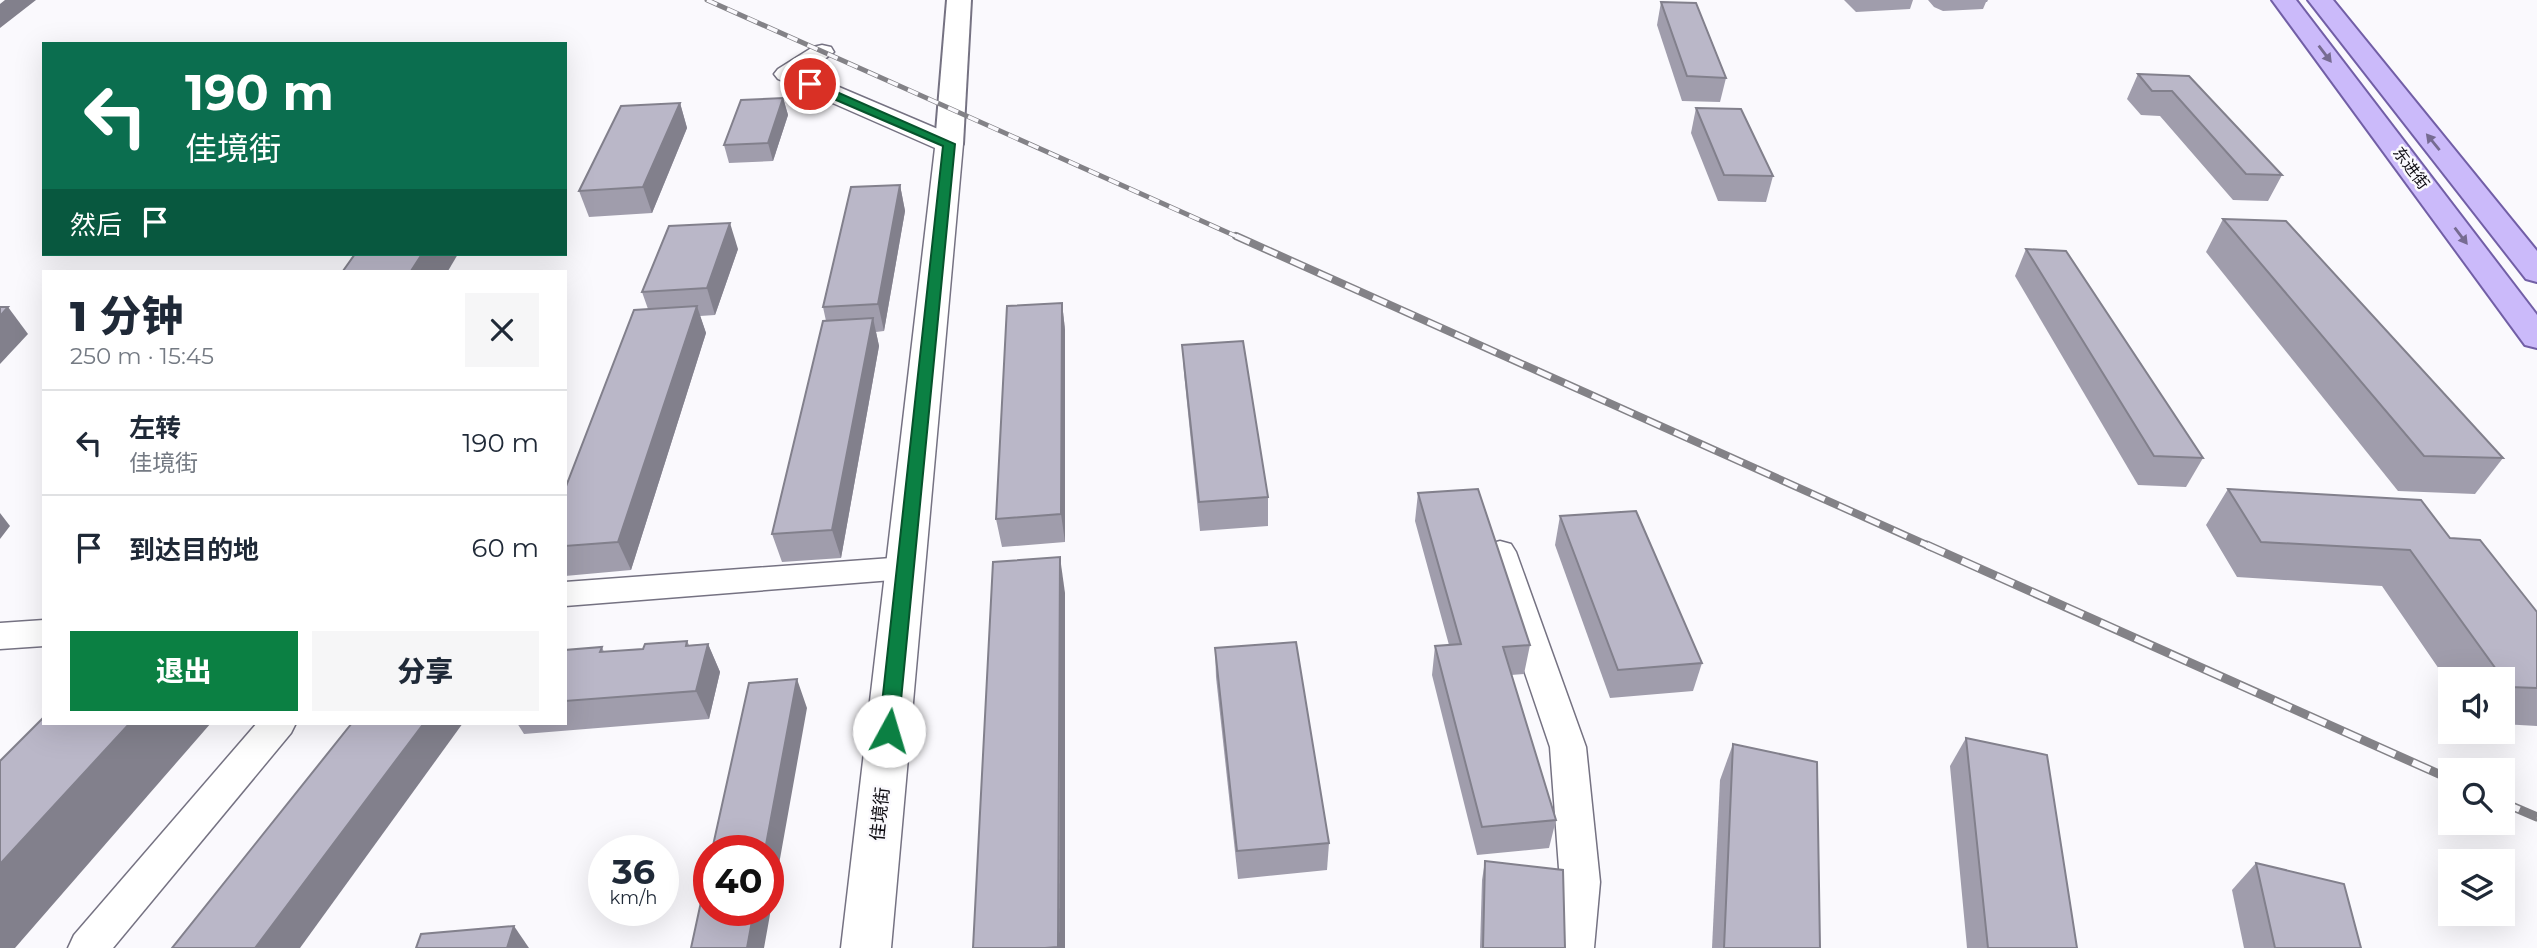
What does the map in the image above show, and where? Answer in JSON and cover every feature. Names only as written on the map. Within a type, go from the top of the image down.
[{"type":"main road","points":[[949,144],[959,0]]},
{"type":"main road","name":"东进街","points":[[2284,0],[2537,338]]},
{"type":"main road","name":"东进街","points":[[2320,0],[2537,272]]},
{"type":"street","points":[[821,52],[787,74],[949,144]]},
{"type":"street","name":"佳境街","points":[[866,948],[949,144]]},
{"type":"street","points":[[1500,552],[1568,747],[1580,882],[1574,948]]},
{"type":"street","points":[[567,594],[905,568]]},
{"type":"street","points":[[0,636],[42,633]]},
{"type":"street","points":[[88,948],[276,725]]},
{"type":"building","points":[[1661,2],[1696,3],[1726,78],[1687,76]]},
{"type":"building","points":[[2138,74],[2189,76],[2282,175],[2246,174],[2172,91],[2152,91]]},
{"type":"building","points":[[783,98],[768,143],[724,145],[741,100]]},
{"type":"building","points":[[680,103],[643,187],[579,191],[621,106]]},
{"type":"building","points":[[1696,108],[1741,109],[1773,176],[1724,175]]},
{"type":"building","points":[[900,185],[878,304],[823,307],[851,187]]},
{"type":"building","points":[[2223,219],[2286,221],[2503,458],[2424,456]]},
{"type":"building","points":[[730,223],[707,288],[642,292],[669,226]]},
{"type":"building","points":[[2026,249],[2066,251],[2203,458],[2154,456]]},
{"type":"building","points":[[354,256],[421,256],[412,270],[344,270]]},
{"type":"building","points":[[1062,303],[1061,514],[996,519],[1007,306]]},
{"type":"building","points":[[697,306],[618,542],[567,546],[567,484],[634,310]]},
{"type":"building","points":[[0,307],[8,307],[0,316]]},
{"type":"building","points":[[873,318],[832,530],[772,534],[823,321]]},
{"type":"building","points":[[1243,341],[1268,497],[1199,502],[1182,345]]},
{"type":"building","points":[[1478,489],[1530,645],[1503,647],[1556,820],[1482,827],[1435,646],[1461,644],[1418,493]]},
{"type":"building","points":[[2228,489],[2421,500],[2450,538],[2480,540],[2537,612],[2537,688],[2515,687],[2515,667],[2495,667],[2410,550],[2261,542]]},
{"type":"building","points":[[1636,511],[1702,663],[1618,670],[1560,516]]},
{"type":"building","points":[[1060,557],[1058,947],[973,948],[993,562]]},
{"type":"building","points":[[687,641],[686,646],[708,644],[696,691],[567,701],[567,650],[602,647],[600,652],[643,649],[645,644]]},
{"type":"building","points":[[1296,642],[1329,843],[1237,851],[1215,648]]},
{"type":"building","points":[[797,679],[768,835],[715,835],[749,683]]},
{"type":"building","points":[[42,719],[42,725],[128,725],[0,864],[0,761]]},
{"type":"building","points":[[350,725],[422,725],[255,948],[172,948]]},
{"type":"building","points":[[1966,738],[2047,755],[2077,948],[1988,948]]},
{"type":"building","points":[[1733,744],[1817,762],[1820,948],[1724,948]]},
{"type":"building","points":[[1485,861],[1563,870],[1565,948],[1483,948]]},
{"type":"building","points":[[2256,863],[2344,884],[2361,948],[2275,948]]},
{"type":"building","points":[[514,926],[507,948],[416,948],[421,934]]},
{"type":"building","points":[[696,926],[751,926],[747,948],[691,948]]},
{"type":"railway","points":[[707,0],[1240,238]]},
{"type":"railway","points":[[1236,236],[1931,547]]},
{"type":"railway","points":[[1927,545],[2438,774]]},
{"type":"railway","points":[[2515,808],[2537,817]]},
{"type":"route","points":[[810,84],[949,144],[889,731]]}]
